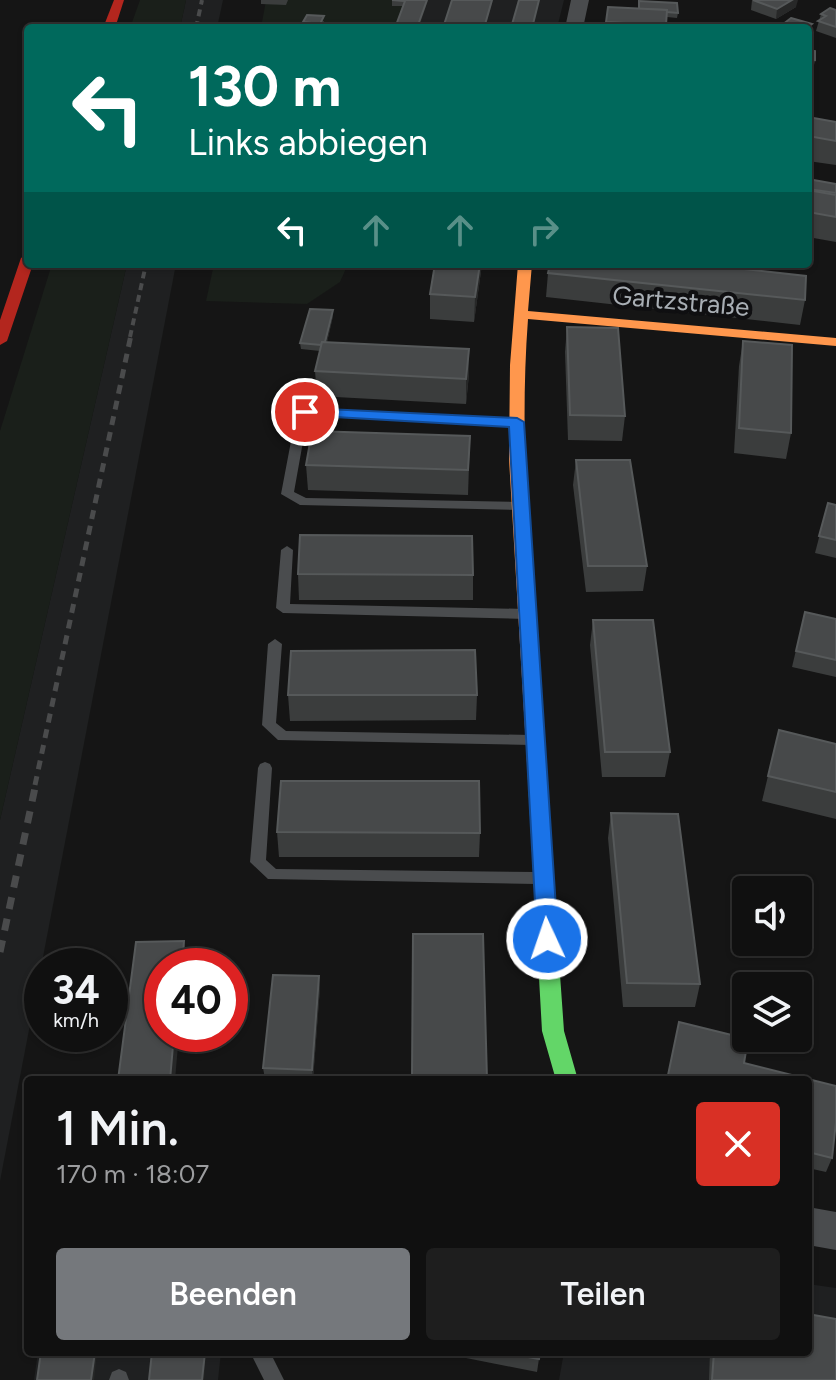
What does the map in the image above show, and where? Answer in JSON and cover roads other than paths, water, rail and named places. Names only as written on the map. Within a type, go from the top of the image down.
[{"type":"street","points":[[110,24],[119,0]]},
{"type":"street","points":[[575,24],[580,0]]},
{"type":"street","points":[[0,341],[25,268]]},
{"type":"street","points":[[525,268],[517,422],[520,506],[553,1031],[566,1076]]},
{"type":"street","name":"Gartzstraße","points":[[520,314],[836,342]]},
{"type":"street","points":[[812,1227],[836,1231]]},
{"type":"lane","points":[[303,420],[305,412],[517,422]]},
{"type":"lane","points":[[298,436],[287,494],[304,502],[520,506]]},
{"type":"lane","points":[[287,550],[283,608],[527,614]]},
{"type":"lane","points":[[275,644],[269,725],[283,736],[535,740]]},
{"type":"lane","points":[[265,768],[258,862],[273,875],[545,878]]},
{"type":"lane","points":[[262,1356],[274,1380]]},
{"type":"railway","points":[[197,24],[202,0]]},
{"type":"railway","points":[[130,337],[145,268]]},
{"type":"railway","points":[[35,785],[131,335]]},
{"type":"railway","points":[[0,952],[36,783]]}]
